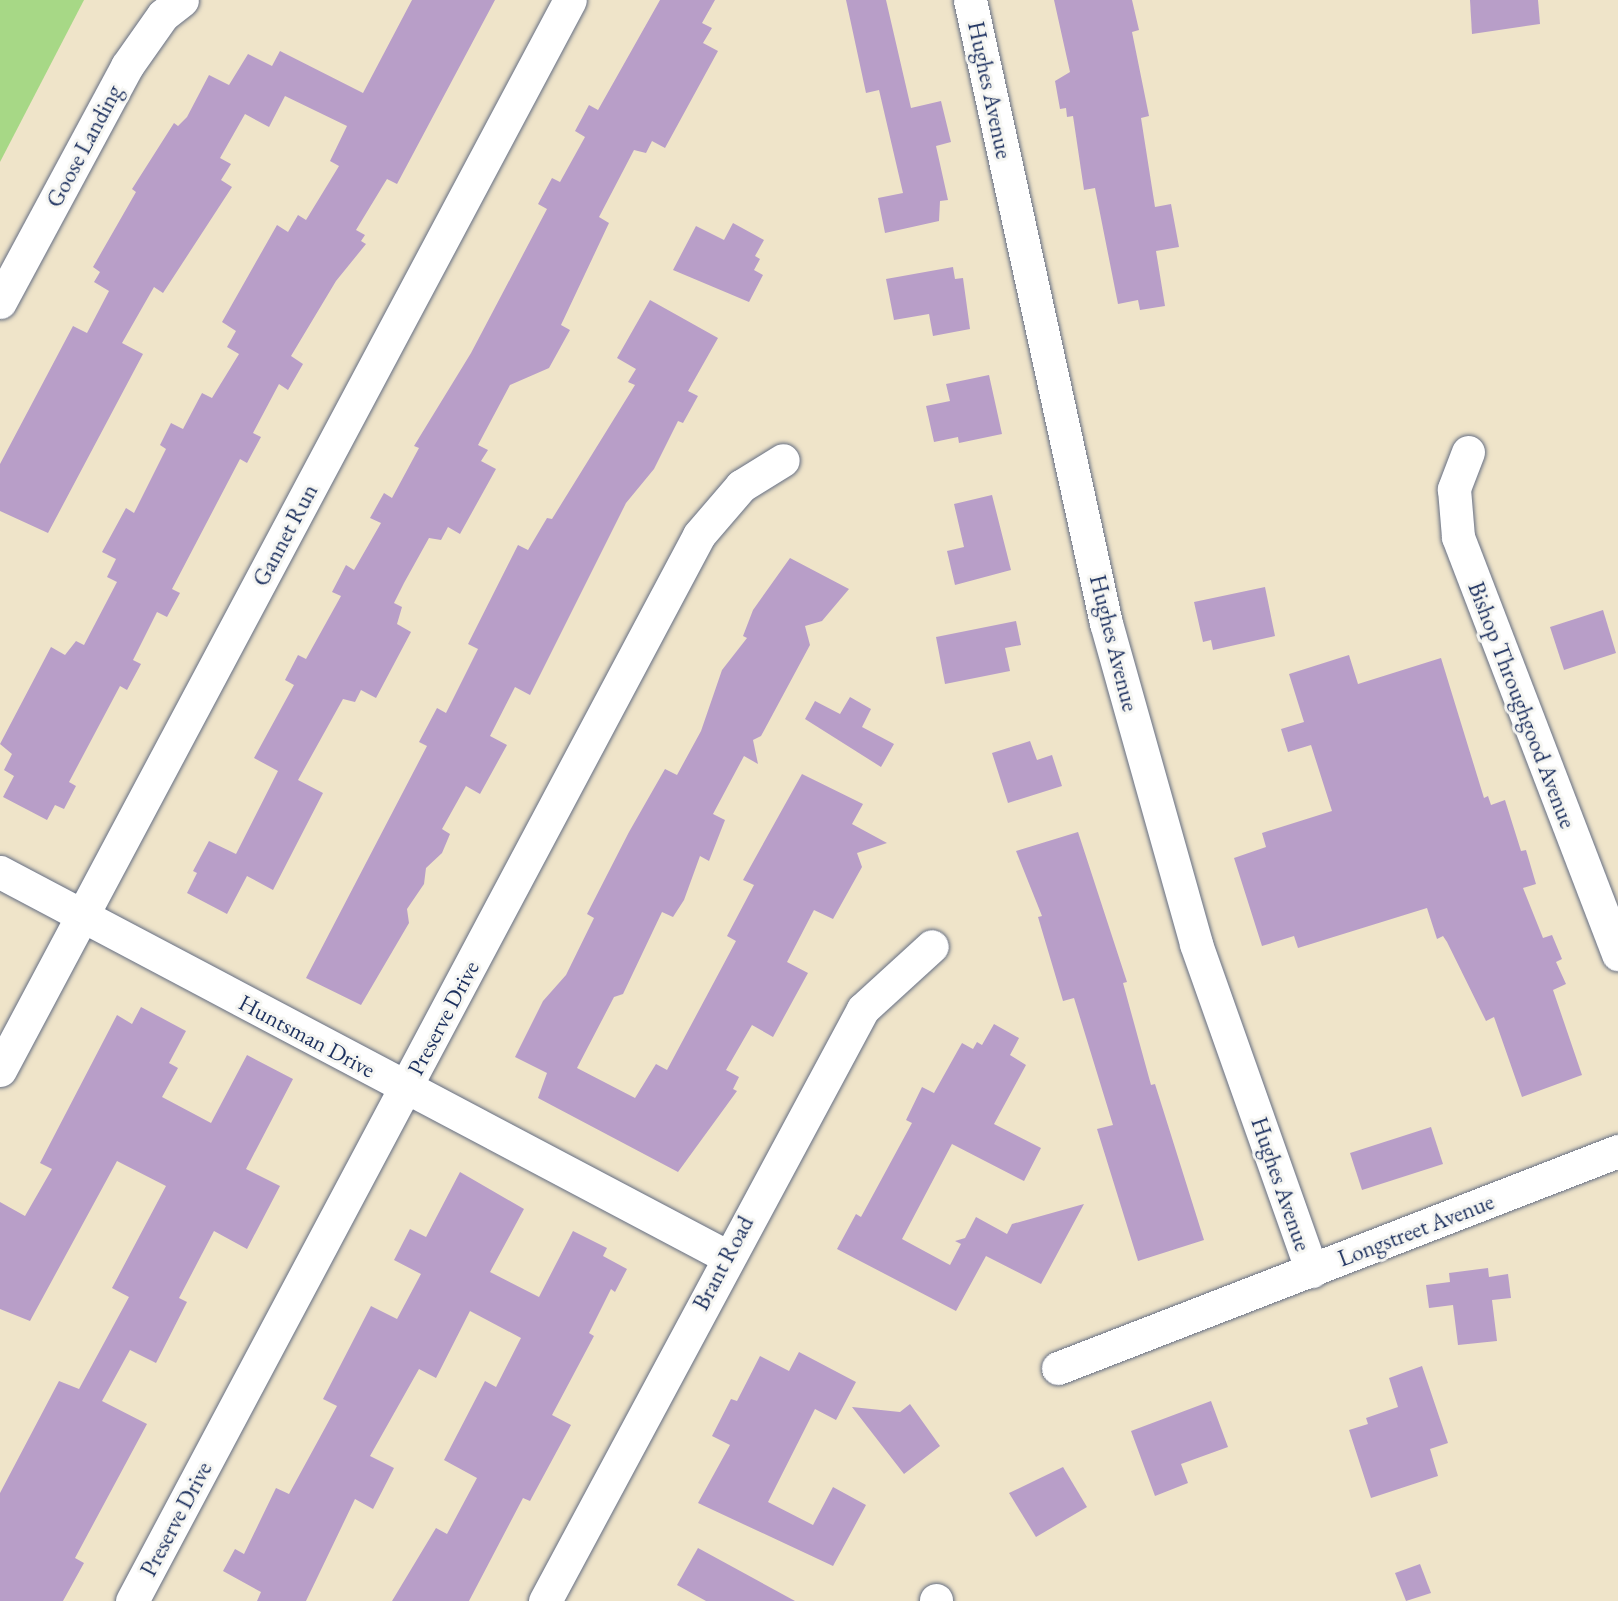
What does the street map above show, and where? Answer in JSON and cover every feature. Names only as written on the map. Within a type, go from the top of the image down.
[{"type":"street","name":"Goose Landing","points":[[0,302],[127,66],[163,15],[182,0]]},
{"type":"street","name":"Gannet Run","points":[[0,1070],[570,0]]},
{"type":"street","name":"Hughes Avenue","points":[[970,0],[1106,623],[1196,944],[1312,1271]]},
{"type":"street","name":"Bishop Throughgood Avenue","points":[[1468,452],[1454,489],[1458,537],[1618,954]]},
{"type":"street","name":"Preserve Drive","points":[[132,1601],[699,535],[741,486],[783,460]]},
{"type":"street","name":"Huntsman Drive","points":[[0,872],[726,1256]]},
{"type":"street","name":"Brant Road","points":[[545,1601],[726,1256],[863,1009],[932,946]]},
{"type":"street","name":"Longstreet Avenue","points":[[1058,1368],[1216,1303],[1312,1271],[1618,1151]]},
{"type":"green space","points":[[0,0],[84,0],[0,162]]},
{"type":"building","points":[[412,0],[495,0],[397,184],[387,179],[356,230],[365,235],[361,241],[366,244],[336,281],[291,356],[303,364],[288,390],[279,384],[253,433],[261,437],[247,463],[240,459],[172,589],[180,593],[167,617],[157,612],[133,660],[141,664],[127,690],[120,686],[69,782],[76,786],[64,809],[55,805],[47,820],[3,797],[14,776],[4,770],[12,754],[0,744],[51,647],[65,655],[76,641],[84,645],[117,582],[107,577],[116,559],[102,552],[126,508],[134,513],[166,449],[160,445],[171,423],[183,429],[202,393],[212,398],[239,354],[227,347],[236,331],[222,322],[277,225],[288,232],[298,215],[306,220],[339,166],[330,161],[347,126],[285,96],[269,127],[245,114],[220,158],[231,164],[221,180],[232,187],[163,293],[154,287],[122,343],[143,354],[48,533],[0,511],[0,464],[73,326],[87,333],[109,291],[94,282],[100,272],[93,267],[136,192],[132,189],[174,123],[178,126],[187,117],[209,75],[229,85],[248,54],[272,66],[280,51],[363,93]]},
{"type":"building","points":[[660,0],[715,0],[702,23],[712,28],[703,43],[718,51],[665,148],[652,141],[646,153],[634,150],[599,217],[609,223],[561,325],[570,330],[549,368],[510,385],[478,445],[488,450],[481,461],[496,469],[460,534],[448,527],[441,540],[429,538],[404,583],[394,603],[402,607],[397,624],[411,632],[376,698],[361,690],[355,702],[343,699],[298,780],[323,793],[273,890],[247,876],[227,914],[187,893],[197,873],[193,871],[209,841],[236,854],[278,771],[254,758],[294,685],[285,680],[298,655],[306,659],[341,596],[332,592],[346,565],[354,570],[381,523],[370,518],[384,493],[392,498],[419,448],[414,446],[471,353],[547,209],[538,204],[552,178],[560,182],[585,137],[575,131],[589,105],[598,110]]},
{"type":"building","points":[[846,0],[886,0],[911,108],[941,101],[951,142],[936,146],[948,200],[940,201],[939,221],[885,233],[878,198],[903,193],[879,90],[866,93]]},
{"type":"building","points":[[1054,0],[1132,0],[1139,30],[1132,32],[1149,116],[1141,118],[1155,207],[1171,204],[1179,247],[1156,251],[1165,306],[1140,310],[1138,300],[1118,304],[1095,188],[1084,190],[1073,116],[1067,117],[1066,108],[1060,109],[1055,81],[1070,72]]},
{"type":"building","points":[[1470,0],[1538,0],[1540,24],[1472,34]]},
{"type":"building","points":[[733,223],[764,240],[755,256],[760,259],[754,270],[763,275],[749,302],[673,270],[696,226],[724,240]]},
{"type":"building","points":[[953,267],[955,279],[963,278],[970,329],[933,336],[929,314],[894,320],[886,279]]},
{"type":"building","points":[[650,300],[718,338],[688,391],[698,396],[683,423],[678,421],[654,469],[626,503],[530,695],[515,687],[490,736],[507,745],[480,794],[466,786],[442,829],[450,834],[442,853],[426,868],[424,884],[407,909],[409,923],[361,1005],[306,978],[427,746],[419,742],[437,708],[446,713],[478,649],[468,644],[518,545],[528,550],[547,518],[552,519],[635,385],[628,382],[636,369],[617,358]]},
{"type":"building","points":[[989,375],[1002,434],[959,443],[958,437],[934,442],[926,406],[950,401],[946,384]]},
{"type":"building","points":[[992,495],[1011,570],[955,585],[947,551],[964,547],[954,504]]},
{"type":"building","points":[[790,558],[849,589],[822,621],[805,626],[810,645],[761,736],[753,740],[758,764],[744,756],[713,814],[725,820],[709,861],[700,856],[684,900],[673,917],[662,912],[623,994],[614,997],[577,1068],[635,1098],[656,1064],[667,1070],[736,941],[727,936],[754,885],[743,880],[802,774],[863,804],[852,824],[887,843],[857,853],[862,867],[833,919],[814,910],[787,962],[808,973],[773,1037],[752,1025],[726,1070],[739,1077],[733,1089],[737,1091],[678,1172],[538,1098],[547,1073],[515,1057],[543,1001],[566,975],[594,918],[587,914],[629,832],[665,769],[677,775],[701,731],[722,670],[747,638],[743,636],[753,610]]},
{"type":"building","points":[[1265,587],[1275,636],[1213,650],[1211,640],[1203,642],[1194,602]]},
{"type":"building","points":[[1603,610],[1616,653],[1564,670],[1550,627]]},
{"type":"building","points":[[1016,621],[1021,645],[1005,648],[1010,671],[945,684],[936,637]]},
{"type":"building","points":[[1349,655],[1358,684],[1441,658],[1484,798],[1488,796],[1491,805],[1505,800],[1521,851],[1526,850],[1536,884],[1523,888],[1543,938],[1552,935],[1562,959],[1556,962],[1566,984],[1553,990],[1582,1075],[1522,1097],[1494,1017],[1486,1021],[1447,942],[1443,936],[1437,939],[1427,908],[1298,948],[1294,936],[1262,946],[1234,858],[1266,847],[1262,833],[1332,811],[1311,745],[1288,752],[1281,729],[1304,722],[1289,674]]},
{"type":"building","points":[[850,697],[871,709],[862,727],[894,744],[881,767],[805,719],[815,701],[840,714]]},
{"type":"building","points":[[1030,741],[1037,760],[1052,755],[1062,786],[1008,803],[992,753]]},
{"type":"building","points":[[1078,832],[1127,982],[1123,983],[1151,1085],[1155,1084],[1204,1240],[1138,1261],[1097,1129],[1113,1125],[1074,998],[1063,1001],[1038,917],[1042,916],[1016,851]]},
{"type":"building","points":[[141,1007],[186,1031],[169,1063],[178,1068],[162,1097],[211,1123],[247,1055],[293,1079],[246,1169],[280,1186],[247,1249],[214,1231],[179,1298],[187,1302],[156,1363],[130,1350],[102,1401],[147,1424],[75,1558],[84,1563],[63,1601],[0,1601],[0,1493],[59,1381],[79,1389],[129,1297],[112,1288],[166,1186],[117,1161],[30,1321],[0,1309],[0,1202],[25,1216],[52,1169],[40,1163],[117,1015],[132,1024]]},
{"type":"building","points":[[994,1024],[1019,1038],[1010,1055],[1026,1065],[994,1124],[1041,1148],[1024,1181],[952,1144],[902,1239],[950,1265],[961,1244],[955,1241],[965,1238],[976,1217],[1007,1234],[1012,1224],[1084,1204],[1041,1284],[986,1256],[956,1311],[837,1249],[856,1214],[861,1217],[912,1123],[906,1120],[922,1087],[934,1093],[962,1043],[973,1049],[977,1042],[982,1045]]},
{"type":"building","points":[[1431,1127],[1443,1164],[1362,1190],[1350,1153]]},
{"type":"building","points":[[460,1172],[524,1209],[490,1272],[539,1297],[573,1231],[607,1248],[603,1256],[627,1269],[615,1292],[611,1289],[589,1333],[594,1336],[552,1415],[571,1425],[530,1501],[523,1498],[469,1601],[392,1601],[436,1528],[447,1534],[477,1478],[444,1460],[485,1381],[496,1387],[521,1338],[470,1311],[436,1378],[419,1369],[370,1456],[394,1468],[373,1509],[355,1499],[306,1601],[257,1601],[261,1592],[223,1571],[235,1549],[244,1554],[276,1488],[289,1494],[337,1406],[323,1399],[371,1306],[397,1319],[421,1274],[394,1260],[410,1229],[426,1237]]},
{"type":"building","points":[[1488,1268],[1489,1277],[1508,1274],[1511,1298],[1492,1300],[1497,1341],[1458,1345],[1453,1305],[1429,1308],[1426,1285],[1450,1282],[1449,1273]]},
{"type":"building","points":[[799,1352],[856,1382],[836,1420],[815,1409],[768,1502],[813,1525],[833,1487],[866,1505],[833,1566],[698,1503],[730,1445],[712,1436],[731,1399],[737,1401],[760,1356],[789,1371]]},
{"type":"building","points":[[1422,1366],[1448,1443],[1430,1449],[1438,1476],[1371,1498],[1349,1430],[1368,1424],[1366,1418],[1398,1407],[1389,1378]]},
{"type":"building","points":[[1211,1401],[1228,1447],[1181,1464],[1188,1483],[1155,1496],[1131,1431]]},
{"type":"building","points":[[910,1404],[940,1446],[904,1474],[852,1407],[900,1412]]},
{"type":"building","points":[[1063,1467],[1087,1507],[1036,1537],[1009,1493]]},
{"type":"building","points":[[698,1548],[795,1601],[706,1601],[677,1585]]},
{"type":"building","points":[[1420,1564],[1431,1593],[1406,1601],[1395,1573]]}]
